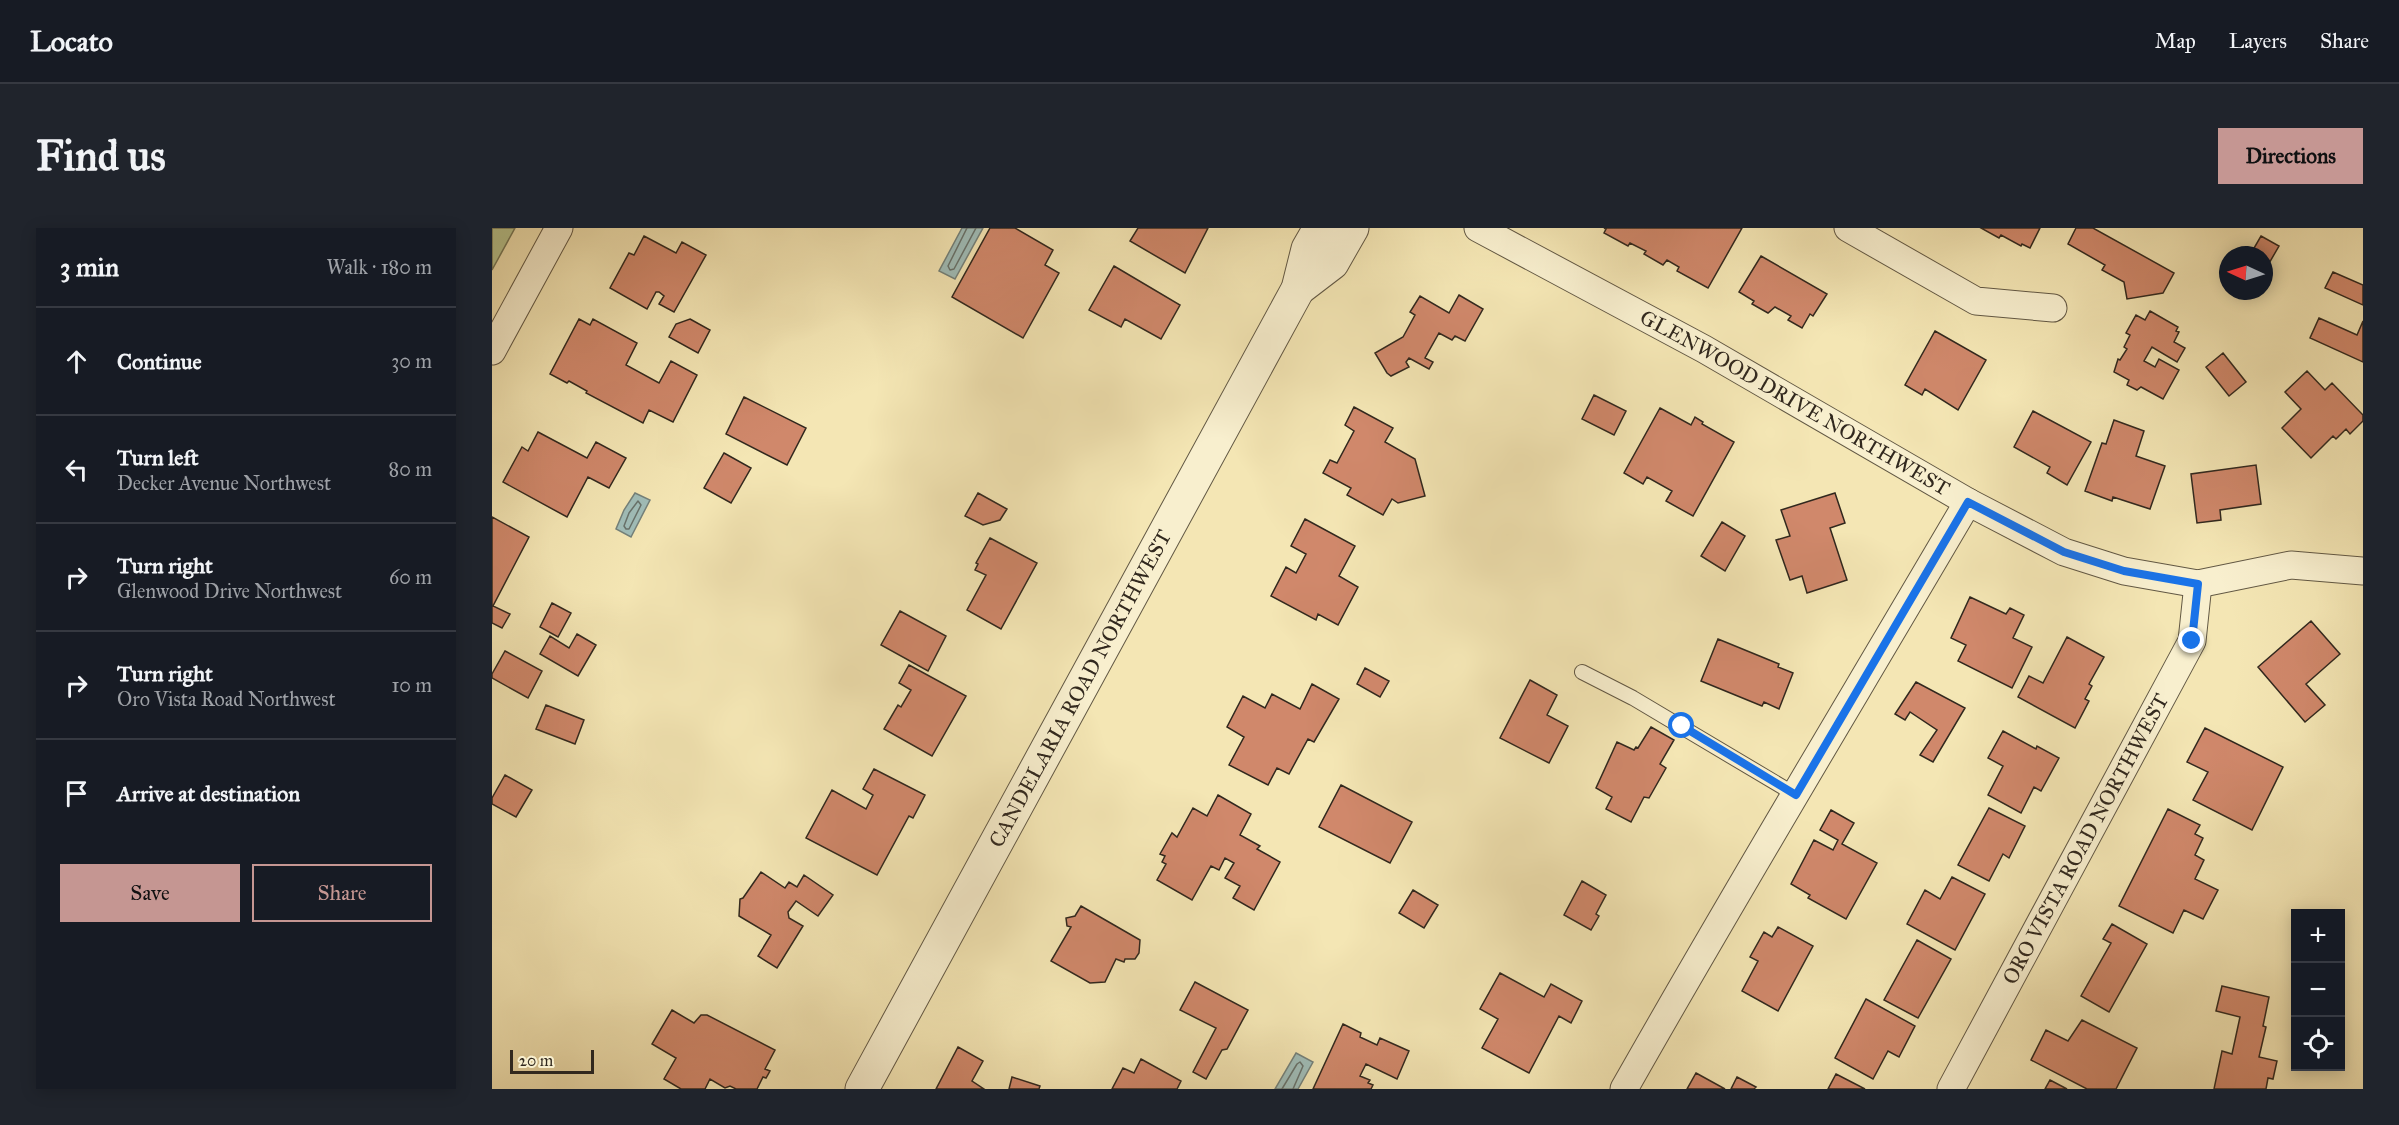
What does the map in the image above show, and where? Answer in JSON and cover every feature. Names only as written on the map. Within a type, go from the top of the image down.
[{"type":"street","points":[[492,351],[559,228]]},
{"type":"street","name":"CANDELARIA ROAD NORTHWEST","points":[[862,1089],[1298,288],[1308,249],[1320,228]]},
{"type":"street","name":"CANDELARIA ROAD NORTHWEST","points":[[1298,288],[1332,263],[1352,228]]},
{"type":"street","name":"GLENWOOD DRIVE NORTHWEST","points":[[1478,228],[1704,349],[1968,502],[2064,552],[2124,571],[2198,584],[2291,565],[2363,571]]},
{"type":"street","points":[[1848,228],[1976,301],[2053,308]]},
{"type":"street","points":[[1624,1089],[1725,910],[1796,795],[1968,502]]},
{"type":"street","name":"ORO VISTA ROAD NORTHWEST","points":[[1951,1089],[2192,641],[2198,584]]},
{"type":"lane","points":[[1582,672],[1633,698],[1796,795]]},
{"type":"green space","points":[[492,228],[515,228],[492,270]]},
{"type":"water","points":[[962,228],[983,228],[955,279],[939,271]]},
{"type":"water","points":[[635,493],[650,500],[631,537],[616,529]]},
{"type":"water","points":[[1296,1053],[1313,1062],[1298,1089],[1275,1089]]},
{"type":"building","points":[[990,228],[1015,228],[1053,250],[1045,265],[1059,273],[1023,338],[952,297]]},
{"type":"building","points":[[1138,228],[1208,228],[1185,273],[1130,241]]},
{"type":"building","points":[[1604,228],[1742,228],[1708,288],[1677,271],[1679,267],[1667,260],[1663,265],[1644,254],[1646,251],[1630,243],[1628,246],[1604,233],[1606,229]]},
{"type":"building","points":[[1981,228],[2040,228],[2030,248],[2022,244],[2021,246],[2001,235],[1999,238]]},
{"type":"building","points":[[2076,228],[2093,228],[2174,273],[2163,293],[2127,299],[2124,282],[2102,270],[2105,265],[2068,244]]},
{"type":"building","points":[[644,236],[676,253],[682,242],[706,255],[674,312],[659,304],[664,296],[659,292],[656,292],[647,309],[610,288],[629,253],[634,255]]},
{"type":"building","points":[[2261,236],[2279,246],[2273,256],[2273,246],[2255,246]]},
{"type":"building","points":[[1761,256],[1827,294],[1813,316],[1810,314],[1802,328],[1788,320],[1791,316],[1775,307],[1768,313],[1752,304],[1754,301],[1739,292]]},
{"type":"building","points":[[1114,266],[1180,305],[1161,339],[1125,319],[1121,327],[1089,310]]},
{"type":"building","points":[[2333,272],[2363,285],[2363,305],[2325,288]]},
{"type":"building","points":[[1459,295],[1483,309],[1465,341],[1455,336],[1452,340],[1439,333],[1425,358],[1433,362],[1429,369],[1409,358],[1406,362],[1409,367],[1391,376],[1387,373],[1375,353],[1403,337],[1415,315],[1410,312],[1420,296],[1449,313]]},
{"type":"building","points":[[2150,311],[2178,327],[2176,331],[2179,332],[2174,342],[2185,348],[2177,362],[2152,347],[2144,361],[2155,367],[2159,359],[2179,370],[2163,399],[2141,387],[2137,390],[2127,385],[2129,380],[2114,372],[2118,359],[2120,360],[2127,349],[2124,347],[2130,335],[2126,333],[2136,315],[2145,320]]},
{"type":"building","points":[[2319,318],[2357,335],[2363,321],[2363,362],[2310,338]]},
{"type":"building","points":[[579,319],[590,325],[593,319],[637,343],[626,365],[659,383],[671,361],[697,375],[673,422],[649,410],[643,423],[586,393],[587,391],[569,381],[567,383],[550,374]]},
{"type":"building","points":[[690,319],[710,330],[698,353],[669,337],[676,324]]},
{"type":"building","points":[[1935,331],[1986,360],[1958,410],[1925,389],[1922,395],[1905,385]]},
{"type":"building","points":[[2223,353],[2246,382],[2229,396],[2206,367]]},
{"type":"building","points":[[2307,371],[2325,390],[2332,383],[2363,415],[2363,421],[2350,434],[2346,429],[2336,439],[2333,436],[2311,458],[2282,428],[2301,409],[2285,392]]},
{"type":"building","points":[[1594,395],[1626,411],[1614,435],[1582,419]]},
{"type":"building","points":[[744,397],[806,428],[787,465],[726,434]]},
{"type":"building","points":[[1354,407],[1393,428],[1385,442],[1415,459],[1425,496],[1398,503],[1392,499],[1383,515],[1347,495],[1351,488],[1323,473],[1330,460],[1337,463],[1354,431],[1345,425]]},
{"type":"building","points":[[1660,408],[1691,425],[1695,417],[1703,422],[1702,424],[1734,442],[1693,516],[1666,501],[1672,491],[1647,477],[1643,484],[1624,473]]},
{"type":"building","points":[[2033,411],[2091,442],[2067,485],[2047,473],[2050,467],[2014,447]]},
{"type":"building","points":[[2114,420],[2144,431],[2136,456],[2165,466],[2150,509],[2113,497],[2112,501],[2085,491],[2102,443],[2106,444]]},
{"type":"building","points":[[538,432],[587,458],[596,442],[626,458],[609,488],[588,477],[567,517],[503,482],[522,447],[528,451]]},
{"type":"building","points":[[724,453],[751,468],[731,503],[704,488]]},
{"type":"building","points":[[2256,465],[2261,504],[2220,510],[2221,520],[2197,523],[2191,474]]},
{"type":"building","points":[[978,493],[1007,509],[1000,520],[983,525],[965,516]]},
{"type":"building","points":[[1835,493],[1845,523],[1830,528],[1847,580],[1807,593],[1802,576],[1790,580],[1776,540],[1790,536],[1781,510]]},
{"type":"building","points":[[492,517],[529,537],[493,606],[510,614],[502,628],[492,623]]},
{"type":"building","points":[[1305,519],[1355,546],[1339,576],[1358,587],[1338,625],[1318,614],[1316,620],[1271,596],[1286,567],[1296,573],[1306,554],[1291,546]]},
{"type":"building","points":[[1722,522],[1745,536],[1725,571],[1701,556]]},
{"type":"building","points":[[990,538],[1037,563],[1001,629],[967,610],[986,575],[975,570],[978,564],[976,563]]},
{"type":"building","points":[[1970,597],[2006,614],[2010,608],[2024,615],[2013,638],[2032,647],[2012,688],[1958,661],[1966,645],[1951,638]]},
{"type":"building","points":[[552,603],[571,613],[558,637],[540,627]]},
{"type":"building","points":[[900,611],[946,636],[928,671],[881,645]]},
{"type":"building","points":[[2311,621],[2340,654],[2306,684],[2325,705],[2305,722],[2258,667]]},
{"type":"building","points":[[577,634],[596,645],[578,676],[540,654],[550,636],[569,648]]},
{"type":"building","points":[[2067,637],[2104,657],[2089,684],[2092,686],[2085,699],[2089,701],[2075,728],[2018,697],[2029,676],[2043,683]]},
{"type":"building","points":[[1718,639],[1779,664],[1778,667],[1793,673],[1779,709],[1764,702],[1762,706],[1701,681]]},
{"type":"building","points":[[505,651],[542,671],[528,698],[492,678]]},
{"type":"building","points":[[909,665],[966,696],[932,756],[884,729],[898,705],[901,707],[911,690],[899,683]]},
{"type":"building","points":[[1365,668],[1389,681],[1380,697],[1357,684]]},
{"type":"building","points":[[1530,680],[1557,695],[1547,715],[1568,726],[1549,763],[1500,738]]},
{"type":"building","points":[[1916,682],[1965,708],[1933,762],[1920,755],[1937,730],[1910,712],[1905,720],[1895,714]]},
{"type":"building","points":[[1312,684],[1339,699],[1314,742],[1308,739],[1289,774],[1277,768],[1268,785],[1229,765],[1244,737],[1227,727],[1243,696],[1265,708],[1272,694],[1300,709]]},
{"type":"building","points":[[546,705],[584,720],[575,744],[536,729]]},
{"type":"building","points":[[1651,727],[1674,740],[1660,764],[1666,768],[1649,798],[1644,797],[1631,822],[1606,809],[1612,797],[1596,788],[1617,742],[1634,750],[1638,748]]},
{"type":"building","points":[[2205,728],[2283,767],[2252,830],[2193,800],[2208,772],[2187,762]]},
{"type":"building","points":[[2003,731],[2036,749],[2037,746],[2059,758],[2041,791],[2034,787],[2021,813],[1988,795],[2003,766],[1988,758]]},
{"type":"building","points":[[874,769],[925,795],[913,818],[909,816],[877,875],[806,838],[832,790],[866,809],[873,795],[863,789]]},
{"type":"building","points":[[505,775],[532,790],[516,817],[492,804],[492,798]]},
{"type":"building","points":[[1341,785],[1412,822],[1390,863],[1319,827]]},
{"type":"building","points":[[1218,795],[1251,814],[1240,835],[1260,846],[1257,849],[1280,862],[1254,910],[1233,898],[1240,886],[1225,878],[1234,863],[1225,858],[1219,870],[1211,866],[1192,900],[1157,880],[1166,864],[1162,862],[1165,856],[1160,854],[1172,833],[1177,837],[1193,808],[1207,816]]},
{"type":"building","points":[[1989,808],[2025,826],[2009,858],[2003,854],[1989,881],[1958,865]]},
{"type":"building","points":[[2168,809],[2200,825],[2195,834],[2203,838],[2195,855],[2204,860],[2195,879],[2218,890],[2203,919],[2184,910],[2173,933],[2119,906]]},
{"type":"building","points":[[1831,810],[1854,823],[1842,844],[1877,863],[1846,919],[1808,898],[1810,895],[1791,884],[1814,840],[1833,850],[1838,840],[1820,830]]},
{"type":"building","points":[[761,872],[785,888],[789,882],[797,887],[804,875],[833,895],[818,916],[796,901],[788,912],[789,918],[803,926],[777,968],[758,956],[771,935],[739,916],[740,899]]},
{"type":"building","points":[[1952,877],[1985,894],[1955,950],[1907,924],[1925,890],[1940,899]]},
{"type":"building","points":[[1582,881],[1606,895],[1596,914],[1599,916],[1591,930],[1564,915]]},
{"type":"building","points":[[1413,890],[1438,905],[1424,928],[1399,913]]},
{"type":"building","points":[[1081,906],[1140,940],[1139,953],[1135,959],[1125,959],[1124,962],[1116,959],[1105,982],[1090,983],[1051,961],[1071,927],[1067,926],[1066,918],[1075,916]]},
{"type":"building","points":[[2112,924],[2147,944],[2109,1012],[2081,996],[2111,943],[2103,939]]},
{"type":"building","points":[[1778,927],[1813,946],[1778,1011],[1742,991],[1758,961],[1750,957],[1764,932],[1772,937]]},
{"type":"building","points":[[1917,940],[1951,959],[1918,1018],[1884,1000]]},
{"type":"building","points":[[1500,973],[1544,997],[1551,984],[1582,1001],[1571,1023],[1559,1016],[1529,1073],[1482,1048],[1498,1019],[1480,1009]]},
{"type":"building","points":[[1195,982],[1248,1010],[1227,1049],[1222,1050],[1206,1079],[1193,1072],[1216,1028],[1180,1010]]},
{"type":"building","points":[[2222,986],[2269,997],[2263,1026],[2266,1027],[2259,1057],[2277,1061],[2273,1079],[2268,1078],[2266,1089],[2214,1089],[2222,1051],[2232,1054],[2240,1017],[2216,1011]]},
{"type":"building","points":[[1866,999],[1915,1026],[1899,1057],[1888,1051],[1873,1079],[1835,1058]]},
{"type":"building","points":[[672,1010],[694,1023],[701,1015],[707,1015],[775,1050],[765,1069],[770,1071],[766,1078],[763,1077],[757,1089],[736,1089],[730,1086],[725,1088],[710,1079],[705,1089],[681,1089],[664,1079],[676,1058],[652,1044]]},
{"type":"building","points":[[2082,1020],[2137,1048],[2116,1089],[2087,1089],[2031,1060],[2046,1030],[2068,1041]]},
{"type":"building","points":[[1343,1024],[1361,1033],[1360,1037],[1377,1045],[1380,1038],[1409,1051],[1397,1079],[1366,1064],[1360,1076],[1370,1080],[1368,1083],[1373,1085],[1371,1089],[1313,1089]]},
{"type":"building","points":[[958,1047],[983,1061],[972,1081],[984,1089],[936,1089]]},
{"type":"building","points":[[1141,1059],[1181,1081],[1177,1089],[1112,1089],[1123,1068],[1134,1073]]},
{"type":"building","points":[[1696,1073],[1725,1089],[1687,1089]]},
{"type":"building","points":[[1836,1074],[1865,1089],[1828,1089]]},
{"type":"building","points":[[1012,1077],[1040,1086],[1039,1089],[1009,1089]]},
{"type":"building","points":[[1737,1077],[1756,1087],[1754,1089],[1731,1089]]},
{"type":"building","points":[[2050,1080],[2067,1089],[2045,1089]]},
{"type":"route","points":[[1682,726],[1796,795],[1968,502],[2064,552],[2124,571],[2198,584],[2192,641]]}]
